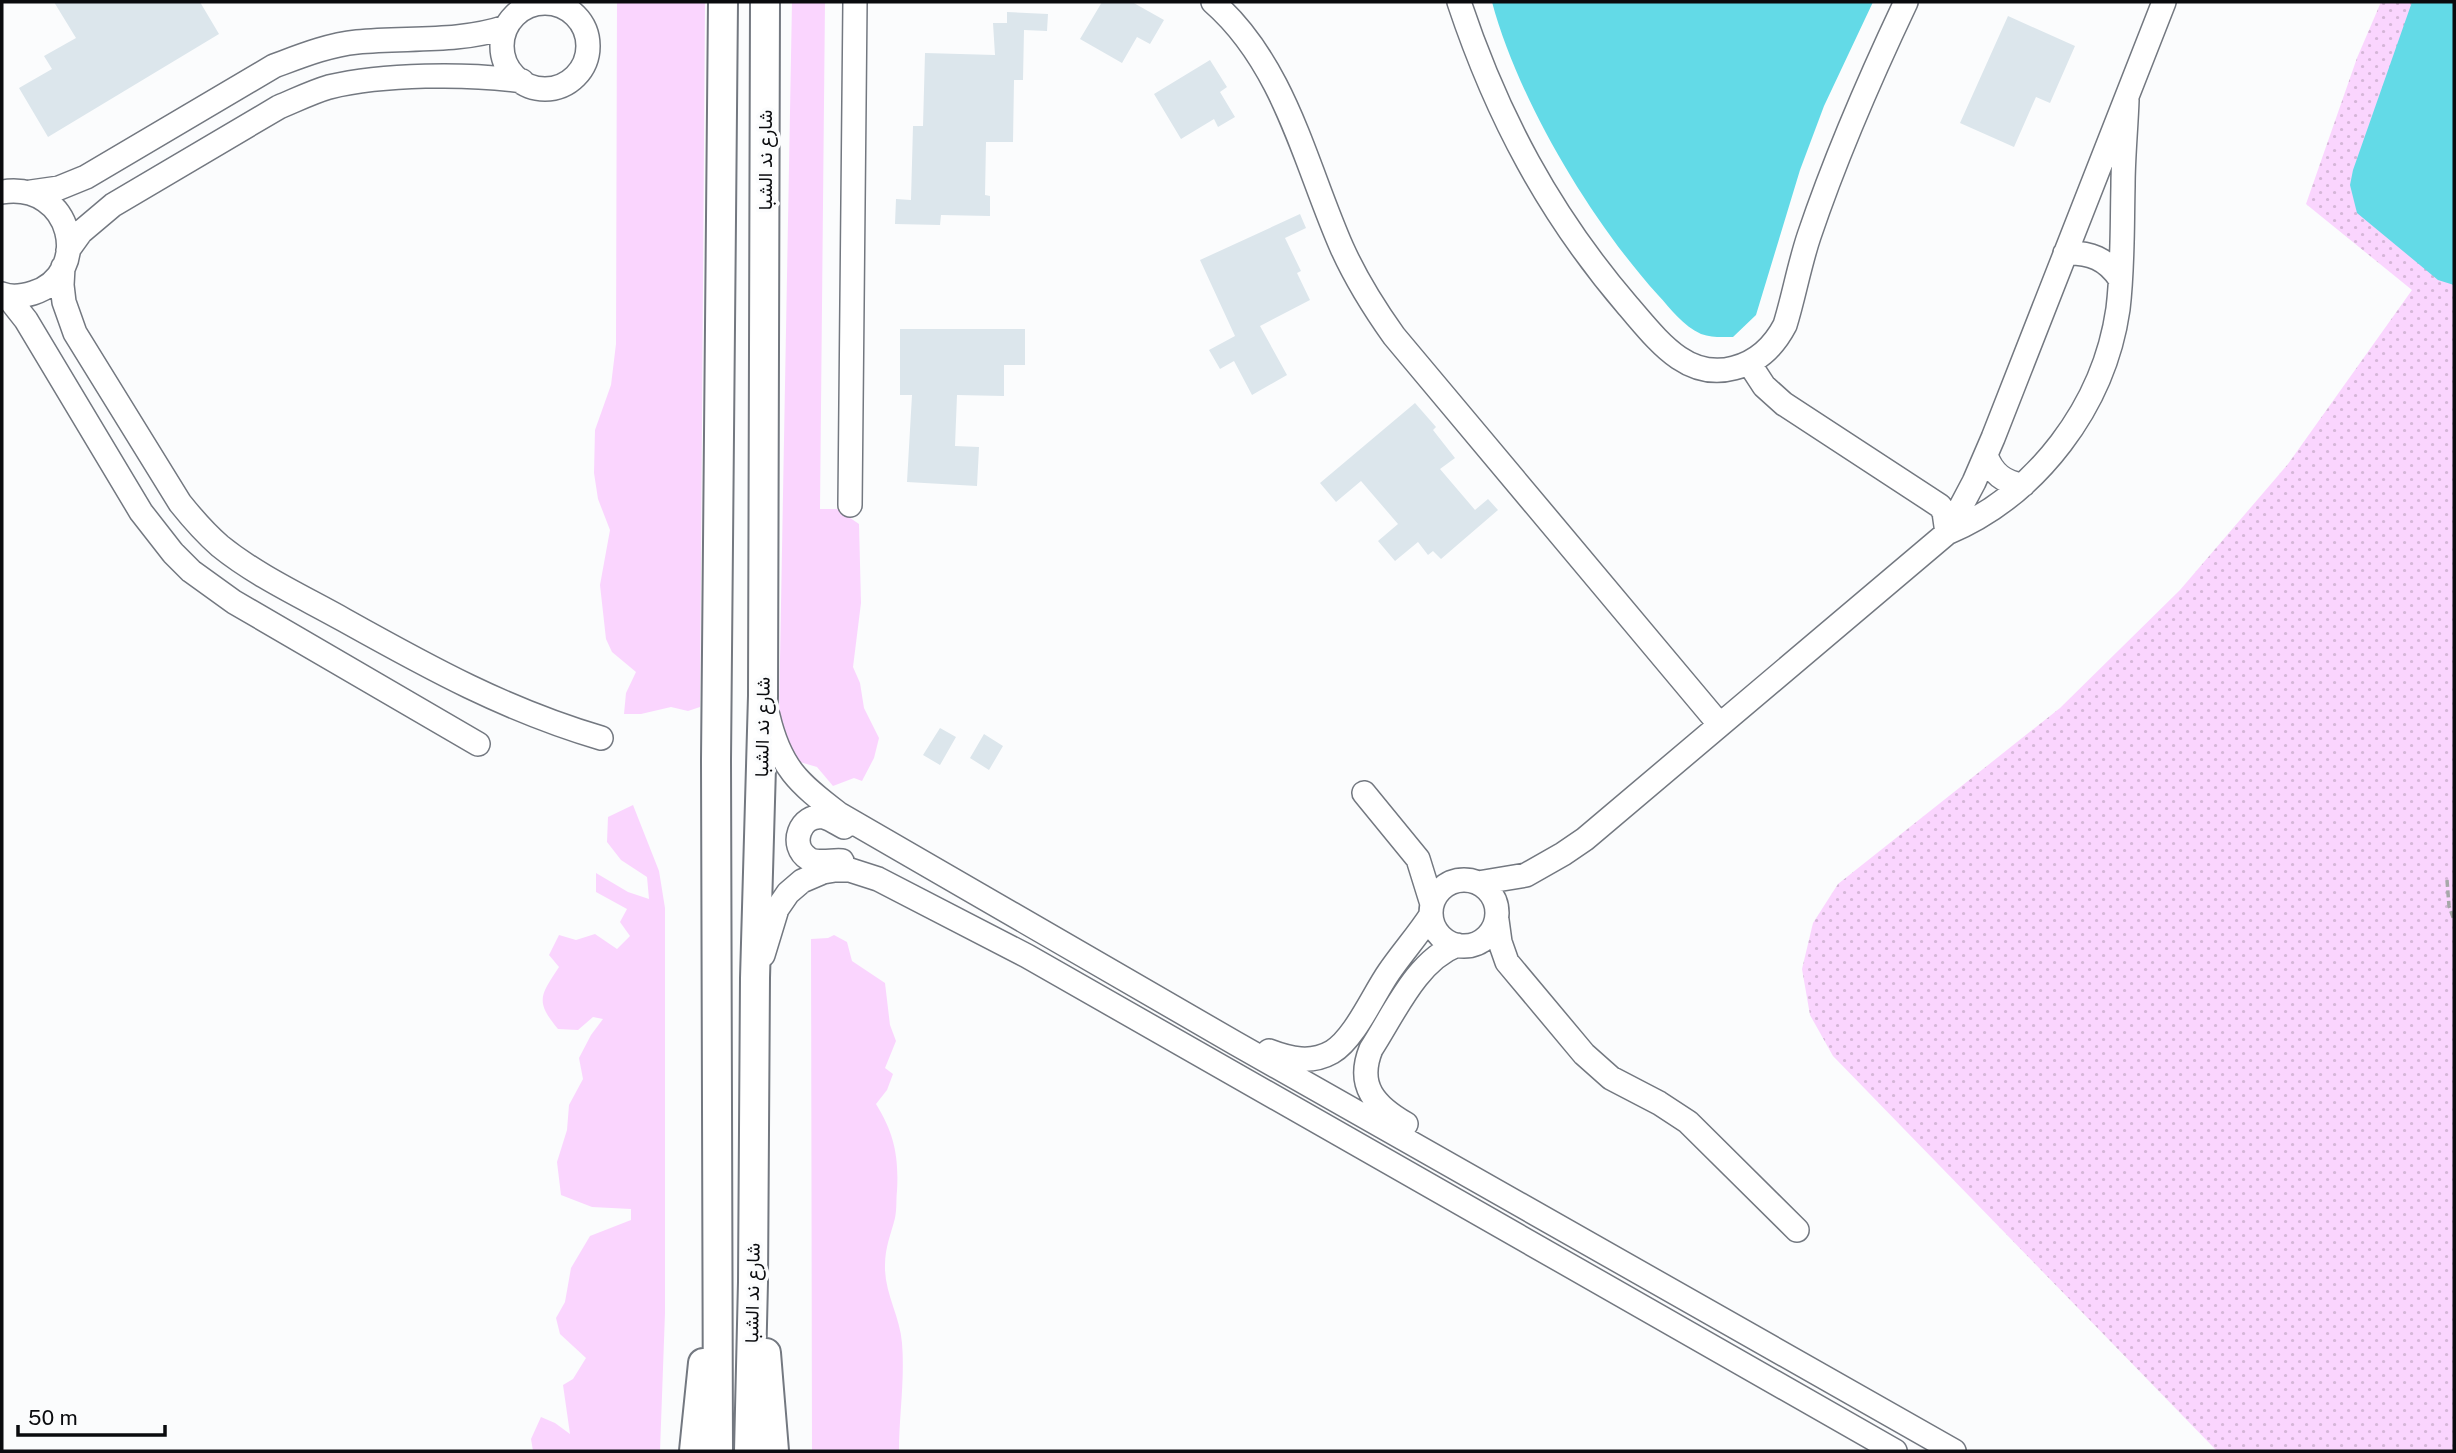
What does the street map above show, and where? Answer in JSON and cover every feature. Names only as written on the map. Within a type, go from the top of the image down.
[{"type":"main road","name":"شارع ند الشبا","points":[[718,1451],[716,760],[723,2]]},
{"type":"main road","name":"شارع ند الشبا","points":[[749,1451],[755,978],[763,696],[765,2]]},
{"type":"main road","points":[[721,178],[741,179],[751,187],[755,237],[764,248]]},
{"type":"main road","points":[[753,1282],[764,1338],[774,1451]]},
{"type":"main road","points":[[694,1451],[702,1367],[718,1314]]},
{"type":"street","points":[[850,505],[855,2]]},
{"type":"street","points":[[1213,2],[1246,38],[1271,77],[1296,129],[1342,247],[1357,278],[1394,336],[1720,725]]},
{"type":"street","points":[[1459,2],[1492,90],[1520,150],[1559,217],[1610,285],[1667,349],[1683,362],[1710,371],[1749,363],[1773,344],[1785,325],[1801,262],[1823,199],[1878,62],[1906,2]]},
{"type":"street","points":[[1947,533],[1986,455],[2164,2]]},
{"type":"street","points":[[2,192],[31,192],[73,183],[274,66],[307,53],[355,42],[482,34],[517,13],[536,3],[554,3],[581,12],[589,46],[580,71],[571,80],[559,86],[534,87],[510,71],[504,57],[502,41],[517,13]]},
{"type":"street","points":[[4,295],[23,296],[40,291],[53,281],[81,232],[113,205],[279,107],[309,94],[347,83],[386,79],[488,77],[522,81]]},
{"type":"street","points":[[1235,1043],[1256,1046],[1299,1060],[1322,1057],[1331,1052],[1347,1038],[1431,909],[1440,890],[1446,885],[1526,875],[1563,854],[1605,824],[1947,533],[1978,518],[2023,485],[2056,450],[2092,393],[2113,331],[2120,279],[2127,100]]},
{"type":"street","points":[[31,192],[48,201],[60,214],[68,231],[62,285],[64,302],[68,318],[82,347],[180,503],[199,526],[221,547],[272,580],[463,685],[553,724],[601,738]]},
{"type":"street","points":[[2065,253],[2078,252],[2103,260],[2120,279]]},
{"type":"street","points":[[4,295],[26,320],[141,512],[191,571],[234,602],[478,744]]},
{"type":"street","points":[[1749,363],[1764,386],[1784,404],[1940,506],[1944,512],[1947,533]]},
{"type":"street","points":[[1986,455],[1998,476],[2014,484],[2023,485]]},
{"type":"street","points":[[763,696],[777,750],[785,764],[800,782],[839,814],[1235,1043],[1954,1451]]},
{"type":"street","points":[[1364,793],[1418,859],[1436,931],[1448,942],[1507,962]]},
{"type":"street","points":[[918,898],[891,875],[870,865],[809,859],[799,848],[798,833],[801,827],[813,818],[827,818],[892,854],[936,868]]},
{"type":"street","points":[[1418,859],[1485,887],[1494,900],[1500,942],[1507,962],[1597,1067],[1611,1078],[1659,1103],[1688,1122],[1797,1230]]},
{"type":"street","points":[[755,978],[773,917],[781,900],[794,887],[823,872],[850,870],[878,879],[1027,956],[1895,1451]]},
{"type":"street","points":[[1491,1187],[1482,1173],[1462,1157],[1392,1116],[1375,1101],[1367,1081],[1367,1059],[1422,969],[1437,955],[1485,939],[1526,875]]},
{"type":"street","points":[[1692,1336],[1707,1311]]},
{"type":"path","points":[[2447,880],[2449,906],[2454,920]]},
{"type":"shaded area","points":[[617,2],[705,2],[700,707],[688,711],[671,707],[641,714],[624,714],[626,693],[636,672],[612,652],[606,639],[600,585],[610,530],[598,499],[594,473],[595,430],[611,385],[616,344]]},
{"type":"shaded area","points":[[792,2],[825,2],[820,509],[837,509],[859,524],[861,603],[853,667],[860,683],[864,708],[879,738],[874,758],[862,781],[854,778],[833,786],[817,767],[793,760],[785,749],[779,714]]},
{"type":"shaded area","points":[[2381,2],[2454,2],[2454,1451],[2217,1451],[1833,1056],[1810,1015],[1802,969],[1813,923],[1838,884],[2060,708],[2180,590],[2288,464],[2412,290],[2306,204],[2357,58]]},
{"type":"shaded area","points":[[633,805],[659,871],[665,908],[665,1313],[660,1451],[533,1451],[531,1439],[541,1417],[570,1434],[563,1385],[573,1379],[586,1358],[560,1334],[556,1318],[565,1302],[571,1268],[590,1236],[631,1220],[631,1209],[592,1207],[561,1195],[557,1162],[567,1130],[569,1105],[583,1079],[579,1058],[603,1019],[593,1017],[578,1030],[558,1029],[546,1012],[543,998],[559,967],[549,955],[559,935],[576,940],[595,934],[617,949],[630,936],[620,922],[627,909],[596,892],[596,873],[628,892],[649,899],[647,877],[621,860],[607,842],[608,817]]},
{"type":"shaded area","points":[[834,935],[847,942],[852,961],[885,983],[890,1025],[896,1041],[885,1068],[893,1074],[887,1090],[876,1104],[891,1135],[897,1167],[896,1215],[887,1246],[885,1275],[902,1343],[899,1451],[812,1451],[811,939]]},
{"type":"water","points":[[1492,2],[1873,2],[1824,106],[1800,170],[1756,315],[1733,337],[1705,335],[1683,322],[1632,265],[1607,231],[1582,195],[1538,118],[1519,78]]},
{"type":"water","points":[[2412,2],[2454,2],[2454,285],[2438,280],[2357,213],[2350,185]]},
{"type":"building","points":[[54,2],[200,2],[219,34],[48,137],[19,88],[52,69],[44,56],[76,38]]},
{"type":"building","points":[[1102,2],[1132,2],[1164,20],[1150,44],[1137,37],[1122,63],[1080,39]]},
{"type":"building","points":[[1007,12],[1048,14],[1047,31],[1024,30],[1023,80],[1014,80],[1013,142],[986,142],[985,195],[990,196],[990,216],[941,215],[940,225],[895,224],[896,199],[911,200],[913,126],[923,126],[925,53],[995,55],[993,23],[1007,23]]},
{"type":"building","points":[[2008,16],[2075,46],[2050,103],[2036,97],[2014,147],[1960,123]]},
{"type":"building","points":[[1210,60],[1227,87],[1220,92],[1235,117],[1218,127],[1214,119],[1181,139],[1154,94]]},
{"type":"building","points":[[1300,214],[1306,228],[1285,238],[1301,271],[1297,273],[1310,300],[1260,326],[1287,375],[1252,395],[1234,361],[1220,369],[1209,350],[1235,336],[1200,260]]},
{"type":"building","points":[[900,329],[1025,329],[1025,365],[1004,365],[1004,396],[957,395],[955,446],[979,447],[977,486],[907,482],[912,395],[900,395]]},
{"type":"building","points":[[1415,403],[1436,427],[1433,430],[1455,458],[1440,469],[1475,510],[1488,499],[1498,510],[1441,559],[1433,551],[1428,555],[1418,542],[1395,561],[1378,541],[1398,524],[1361,481],[1336,502],[1320,483]]},
{"type":"building","points":[[940,728],[956,737],[940,765],[923,755]]},
{"type":"building","points":[[984,734],[1003,746],[989,770],[970,758]]}]
